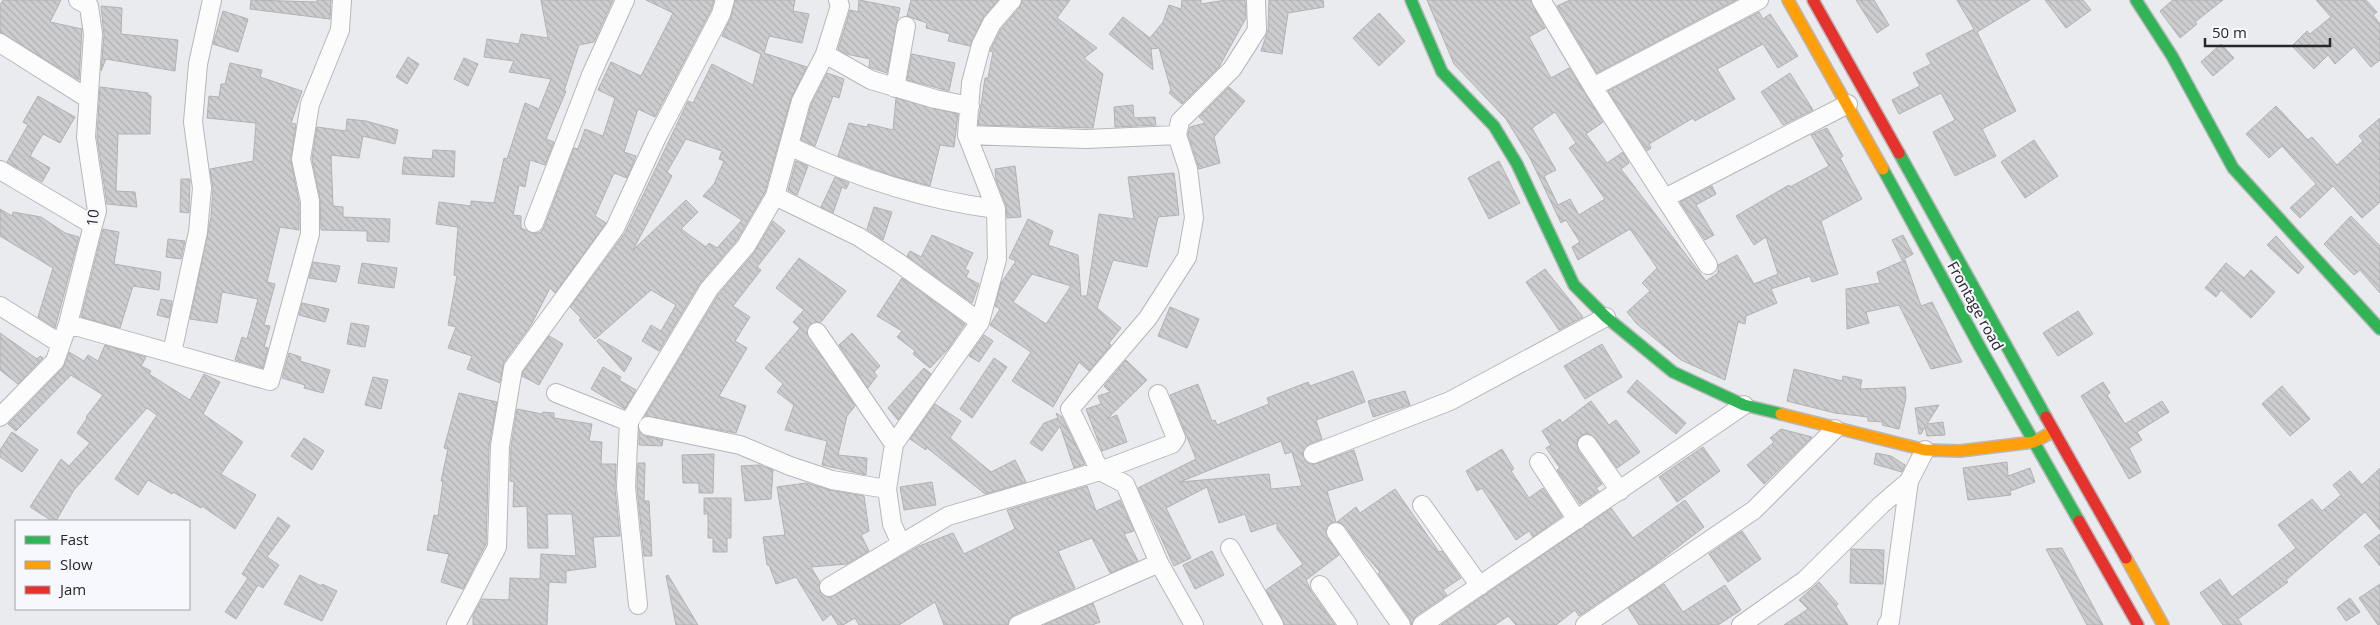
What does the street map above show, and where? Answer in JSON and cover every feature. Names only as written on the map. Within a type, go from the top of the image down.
[{"type":"main road","points":[[1411,0],[1442,72],[1494,126],[1517,164],[1574,285],[1606,317],[1673,372],[1744,405],[1925,450],[1960,451],[2034,442],[2054,430]]},
{"type":"main road","name":"Frontage road","points":[[1788,0],[1848,104],[1981,349],[2138,625]]},
{"type":"main road","points":[[2136,0],[2172,56],[2233,168],[2380,329]]},
{"type":"main road","points":[[1818,2],[2163,625]]},
{"type":"street","name":"10","points":[[0,416],[55,361],[68,324],[97,211],[86,137],[87,98],[93,34],[90,6],[78,0]]},
{"type":"street","points":[[172,353],[198,232],[202,188],[193,122],[198,64],[212,0]]},
{"type":"street","points":[[68,324],[270,381],[310,234],[310,201],[301,159],[310,104],[340,30],[342,0]]},
{"type":"street","points":[[534,223],[591,75],[625,0]]},
{"type":"street","points":[[456,625],[497,547],[500,446],[513,368],[615,228],[657,137],[721,14],[725,0]]},
{"type":"street","points":[[638,605],[626,487],[629,422],[709,289],[746,246],[775,196],[802,101],[825,54],[840,6],[838,0]]},
{"type":"street","points":[[900,544],[892,524],[887,489],[894,444],[980,322],[997,259],[996,209],[968,135],[971,83],[980,45],[992,23],[1012,0]]},
{"type":"street","points":[[1194,625],[1159,564],[1125,484],[1100,470],[1070,409],[1148,318],[1187,257],[1194,218],[1188,169],[1177,135],[1180,121],[1232,69],[1257,30],[1256,0]]},
{"type":"street","points":[[1541,0],[1593,87],[1708,265]]},
{"type":"street","points":[[1593,87],[1759,0]]},
{"type":"street","points":[[895,88],[906,26]]},
{"type":"street","points":[[0,43],[87,98]]},
{"type":"street","points":[[825,54],[871,80],[935,99],[970,106]]},
{"type":"street","points":[[1665,198],[1848,104]]},
{"type":"street","points":[[968,135],[1086,139],[1177,135]]},
{"type":"street","points":[[789,146],[824,163],[917,194],[996,209]]},
{"type":"street","points":[[0,170],[94,225]]},
{"type":"street","points":[[775,196],[859,237],[899,263],[980,322]]},
{"type":"street","points":[[0,306],[61,344]]},
{"type":"street","points":[[1313,454],[1450,401],[1606,317]]},
{"type":"street","points":[[817,332],[894,444]]},
{"type":"street","points":[[556,392],[629,422]]},
{"type":"street","points":[[829,587],[948,516],[1100,470],[1175,441],[1176,438],[1158,394]]},
{"type":"street","points":[[1422,625],[1440,620],[1480,586],[1744,405]]},
{"type":"street","points":[[648,426],[740,444],[790,466],[832,480],[887,489]]},
{"type":"street","points":[[1585,625],[1754,510],[1835,429]]},
{"type":"street","points":[[1588,444],[1620,491]]},
{"type":"street","points":[[1887,625],[1890,621],[1909,481],[1925,450]]},
{"type":"street","points":[[1539,462],[1577,520]]},
{"type":"street","points":[[1741,625],[1805,580],[1880,505],[1909,481]]},
{"type":"street","points":[[1422,505],[1480,586]]},
{"type":"street","points":[[1336,532],[1401,625]]},
{"type":"street","points":[[1230,548],[1274,625]]},
{"type":"street","points":[[1018,625],[1159,564]]},
{"type":"street","points":[[1320,585],[1348,625]]},
{"type":"building","points":[[3,0],[61,0],[50,22],[82,29],[79,80],[0,32],[0,5]]},
{"type":"building","points":[[251,0],[317,2],[317,0],[331,0],[330,19],[250,9]]},
{"type":"building","points":[[541,0],[613,0],[594,42],[579,45],[564,91],[566,91],[546,139],[554,142],[545,165],[530,160],[525,187],[519,185],[513,215],[521,216],[521,228],[535,234],[541,232],[544,227],[574,148],[578,149],[585,129],[603,136],[615,98],[598,90],[611,62],[641,76],[673,13],[646,0],[714,0],[711,10],[655,117],[638,109],[624,152],[636,156],[627,178],[614,173],[595,216],[606,223],[555,293],[550,288],[531,325],[504,362],[500,383],[467,369],[472,356],[448,348],[456,327],[448,325],[457,276],[454,275],[458,227],[436,224],[439,202],[471,206],[471,201],[494,203],[504,158],[507,159],[525,103],[539,109],[551,79],[509,72],[514,61],[484,57],[487,39],[519,44],[521,34],[548,38]]},
{"type":"building","points":[[735,0],[795,0],[793,11],[809,14],[802,43],[769,36],[764,53],[807,67],[791,98],[765,192],[737,240],[700,283],[659,351],[642,341],[651,325],[661,331],[676,305],[651,290],[595,339],[579,320],[581,318],[570,307],[625,233],[688,101],[693,103],[712,64],[753,85],[761,54],[722,36],[731,17]],"holes":[[[686,139],[722,151],[719,159],[724,161],[714,184],[703,196],[742,220],[717,248],[709,243],[706,247],[681,229],[698,212],[686,200],[633,250],[672,176],[667,172]]]},
{"type":"building","points":[[859,0],[900,8],[887,73],[869,67],[870,59],[846,54],[838,49],[850,10],[858,12]]},
{"type":"building","points":[[911,0],[998,0],[983,18],[970,46],[948,41],[950,34],[926,28],[927,23],[907,16]]},
{"type":"building","points":[[1022,0],[1070,0],[1057,18],[1097,48],[1084,58],[1103,74],[1093,128],[978,125],[985,78],[988,78],[993,52],[990,51],[1001,29],[1020,7]]},
{"type":"building","points":[[1182,0],[1201,0],[1201,4],[1226,0],[1245,0],[1246,18],[1219,67],[1182,104],[1169,93],[1171,90],[1159,48],[1151,49],[1153,70],[1109,34],[1123,17],[1150,38],[1163,22],[1169,5],[1181,9]]},
{"type":"building","points":[[1269,0],[1323,0],[1324,7],[1288,13],[1282,54],[1261,51],[1268,30]]},
{"type":"building","points":[[1427,0],[1530,0],[1545,28],[1529,37],[1551,78],[1569,68],[1603,122],[1586,134],[1607,163],[1623,152],[1629,163],[1621,169],[1706,281],[1718,273],[1718,265],[1737,255],[1754,284],[1778,274],[1766,237],[1754,245],[1736,216],[1789,185],[1790,187],[1829,166],[1811,135],[1827,128],[1843,156],[1840,158],[1862,199],[1821,221],[1838,274],[1812,282],[1810,276],[1771,289],[1777,303],[1746,316],[1745,324],[1738,322],[1725,380],[1681,360],[1637,324],[1627,312],[1650,291],[1642,283],[1657,268],[1630,229],[1578,260],[1572,247],[1580,242],[1566,220],[1561,223],[1530,158],[1506,119],[1454,64]],"holes":[[[1555,112],[1576,143],[1569,148],[1605,199],[1579,215],[1570,199],[1558,205],[1544,176],[1556,170],[1532,128]]]},
{"type":"building","points":[[1570,0],[1736,0],[1597,73],[1557,6]]},
{"type":"building","points":[[1856,0],[1874,0],[1889,25],[1877,33]]},
{"type":"building","points":[[1957,0],[2030,0],[1977,32],[2016,111],[1982,129],[1996,156],[1955,176],[1933,132],[1955,120],[1941,93],[1899,114],[1892,100],[1920,86],[1913,73],[1931,64],[1926,54],[1974,29]]},
{"type":"building","points":[[2045,0],[2083,0],[2091,10],[2066,28]]},
{"type":"building","points":[[2173,0],[2223,0],[2195,22],[2197,24],[2180,38],[2160,11]]},
{"type":"building","points":[[2316,0],[2366,0],[2377,12],[2373,15],[2380,24],[2380,60],[2371,67],[2354,47],[2335,64],[2328,55],[2314,69],[2292,46],[2307,31],[2310,34],[2331,17]]},
{"type":"building","points":[[101,6],[122,8],[121,34],[178,40],[175,71],[106,59],[101,71],[104,35]]},
{"type":"building","points":[[223,11],[248,19],[238,52],[213,44]]},
{"type":"building","points":[[1759,12],[1763,19],[1770,14],[1798,56],[1778,68],[1763,44],[1717,69],[1735,99],[1695,121],[1693,118],[1649,144],[1651,148],[1647,151],[1608,91]]},
{"type":"building","points":[[1379,13],[1405,41],[1379,66],[1353,38]]},
{"type":"building","points":[[2221,44],[2234,58],[2213,76],[2201,62]]},
{"type":"building","points":[[912,54],[955,63],[949,91],[907,80]]},
{"type":"building","points":[[408,57],[419,64],[407,84],[396,77]]},
{"type":"building","points":[[464,58],[478,64],[468,86],[454,79]]},
{"type":"building","points":[[230,63],[262,70],[260,77],[302,91],[291,123],[296,124],[291,161],[299,202],[299,230],[280,227],[267,282],[275,284],[264,325],[270,326],[264,347],[268,348],[263,368],[235,360],[242,337],[247,339],[258,299],[222,292],[217,323],[190,319],[211,217],[213,189],[210,169],[253,161],[256,123],[207,118],[209,96],[219,97],[221,84],[225,84]]},
{"type":"building","points":[[827,73],[844,79],[839,98],[833,96],[815,146],[801,140],[811,105]]},
{"type":"building","points":[[1790,73],[1813,110],[1783,125],[1761,92]]},
{"type":"building","points":[[100,87],[148,93],[151,96],[150,134],[118,134],[116,191],[135,192],[137,207],[107,204],[97,137]]},
{"type":"building","points":[[1229,87],[1245,101],[1214,137],[1220,163],[1199,169],[1188,134],[1190,127],[1205,123],[1199,117]]},
{"type":"building","points":[[38,96],[75,117],[60,143],[43,134],[30,156],[50,168],[42,182],[7,162],[28,125],[23,122]]},
{"type":"building","points":[[896,98],[958,114],[954,147],[940,145],[930,186],[893,176],[838,156],[849,123],[867,127],[868,124],[893,130]]},
{"type":"building","points":[[1133,105],[1134,118],[1155,117],[1156,125],[1115,127],[1114,107]]},
{"type":"building","points":[[2276,106],[2308,140],[2312,137],[2337,165],[2363,141],[2359,136],[2380,118],[2380,202],[2362,218],[2333,186],[2300,218],[2290,208],[2316,184],[2282,146],[2269,158],[2246,134]]},
{"type":"building","points":[[347,119],[366,121],[398,130],[395,144],[363,136],[359,158],[331,155],[333,206],[343,207],[343,217],[390,219],[389,242],[367,241],[367,231],[321,230],[320,199],[312,159],[317,127],[346,131]]},
{"type":"building","points":[[2034,140],[2058,176],[2025,198],[2001,162]]},
{"type":"building","points":[[433,150],[455,151],[454,177],[402,174],[404,157],[432,159]]},
{"type":"building","points":[[796,161],[808,166],[797,195],[788,190]]},
{"type":"building","points":[[1499,161],[1520,203],[1489,219],[1468,178]]},
{"type":"building","points":[[1015,166],[1021,217],[1007,218],[1006,205],[996,180],[995,169]]},
{"type":"building","points":[[1174,173],[1179,215],[1158,217],[1147,267],[1113,260],[1097,308],[1121,328],[1109,343],[1111,345],[1089,371],[1079,362],[1053,407],[1012,381],[1031,352],[990,325],[1000,309],[995,306],[1001,283],[1016,261],[1009,258],[1028,219],[1053,231],[1048,245],[1078,255],[1081,296],[1087,296],[1099,214],[1134,219],[1128,177]],"holes":[[[1032,274],[1071,286],[1046,324],[1013,302]]]},
{"type":"building","points":[[835,177],[849,183],[846,189],[842,187],[833,213],[821,207]]},
{"type":"building","points":[[181,179],[190,179],[189,213],[180,212]]},
{"type":"building","points":[[1712,186],[1716,194],[1696,205],[1714,235],[1705,240],[1680,202]]},
{"type":"building","points":[[874,207],[892,212],[883,240],[867,229]]},
{"type":"building","points":[[0,209],[12,216],[13,212],[41,217],[65,233],[79,237],[55,328],[38,317],[53,268],[0,236]]},
{"type":"building","points":[[2351,216],[2380,246],[2380,293],[2360,270],[2354,275],[2324,244]]},
{"type":"building","points":[[773,221],[785,231],[757,267],[761,270],[733,306],[750,317],[735,341],[747,348],[719,396],[746,406],[736,433],[645,416],[718,295],[754,253]]},
{"type":"building","points":[[103,229],[119,232],[114,264],[161,272],[159,290],[133,286],[120,328],[81,317]]},
{"type":"building","points":[[932,235],[973,253],[965,269],[969,271],[966,277],[979,284],[972,303],[907,256],[910,251],[921,257]]},
{"type":"building","points":[[1903,235],[1913,254],[1902,260],[1892,240]]},
{"type":"building","points":[[2276,236],[2304,267],[2298,274],[2267,245]]},
{"type":"building","points":[[168,239],[185,241],[181,259],[166,257]]},
{"type":"building","points":[[799,258],[846,291],[821,322],[811,324],[807,333],[855,406],[847,416],[838,455],[867,458],[866,475],[822,465],[827,441],[785,430],[794,405],[777,392],[783,384],[765,368],[800,328],[793,322],[804,310],[776,288]]},
{"type":"building","points":[[1905,260],[1921,306],[1932,302],[1962,362],[1931,369],[1899,305],[1866,312],[1869,323],[1847,329],[1846,289],[1880,283],[1877,272]]},
{"type":"building","points":[[313,262],[340,266],[336,282],[309,278]]},
{"type":"building","points":[[362,263],[397,268],[394,288],[358,283]]},
{"type":"building","points":[[2226,263],[2244,278],[2251,270],[2275,292],[2251,318],[2221,290],[2216,297],[2205,288]]},
{"type":"building","points":[[1545,269],[1583,317],[1559,330],[1526,282]]},
{"type":"building","points":[[902,278],[965,324],[948,349],[930,368],[913,354],[915,351],[897,337],[902,331],[877,316]]},
{"type":"building","points":[[161,299],[172,301],[169,318],[157,315]]},
{"type":"building","points":[[302,303],[329,309],[325,322],[299,315]]},
{"type":"building","points":[[1170,307],[1199,319],[1187,348],[1158,336]]},
{"type":"building","points":[[2078,311],[2093,334],[2058,356],[2043,333]]},
{"type":"building","points":[[351,323],[369,326],[365,347],[347,344]]},
{"type":"building","points":[[0,333],[37,359],[40,356],[43,358],[18,384],[0,370]]},
{"type":"building","points":[[852,333],[880,366],[874,372],[877,376],[868,388],[839,345]]},
{"type":"building","points":[[984,335],[993,341],[979,362],[969,356]]},
{"type":"building","points":[[549,336],[563,344],[539,385],[522,376]]},
{"type":"building","points":[[599,339],[632,358],[624,372],[597,341]]},
{"type":"building","points":[[1602,344],[1622,377],[1585,399],[1564,366]]},
{"type":"building","points":[[105,345],[146,357],[141,366],[151,371],[149,374],[190,400],[204,374],[220,382],[203,414],[243,442],[221,474],[256,495],[235,529],[202,506],[201,508],[148,480],[138,495],[115,479],[157,415],[147,408],[74,490],[57,520],[50,520],[30,507],[61,459],[69,466],[90,443],[77,433],[86,417],[103,395],[71,375],[16,431],[8,424],[63,368],[69,352],[84,361],[88,355],[98,361]]},
{"type":"building","points":[[289,353],[301,357],[300,361],[330,370],[323,393],[304,388],[305,385],[282,378]]},
{"type":"building","points":[[994,358],[1007,367],[972,418],[960,409]]},
{"type":"building","points":[[1126,360],[1147,380],[1107,419],[1117,415],[1127,442],[1102,451],[1086,409],[1101,404],[1098,396],[1110,392],[1104,386]]},
{"type":"building","points":[[603,367],[621,377],[619,380],[636,390],[625,409],[591,389]]},
{"type":"building","points":[[924,368],[931,374],[898,420],[888,408]]},
{"type":"building","points":[[1794,369],[1842,381],[1843,376],[1862,380],[1860,389],[1905,387],[1906,398],[1899,429],[1882,425],[1883,422],[1868,421],[1868,417],[1835,413],[1787,401]]},
{"type":"building","points":[[1353,371],[1365,402],[1316,420],[1322,439],[1309,444],[1302,453],[1306,462],[1312,465],[1354,450],[1363,480],[1327,491],[1336,522],[1330,524],[1326,533],[1339,555],[1306,580],[1311,591],[1335,625],[1285,625],[1266,590],[1303,564],[1277,529],[1277,523],[1251,532],[1245,514],[1219,523],[1207,487],[1166,508],[1191,558],[1174,566],[1138,488],[1196,459],[1170,395],[1198,384],[1212,421],[1215,420],[1217,425],[1269,404],[1267,398],[1308,382],[1310,386]],"holes":[[[1281,441],[1285,454],[1292,452],[1302,486],[1271,489],[1269,474],[1180,482]]]},
{"type":"building","points":[[373,377],[388,380],[381,409],[365,405]]},
{"type":"building","points":[[1637,380],[1686,423],[1676,434],[1627,392]]},
{"type":"building","points":[[2103,382],[2110,393],[2107,395],[2125,424],[2162,401],[2169,412],[2137,432],[2142,440],[2129,448],[2141,472],[2129,479],[2081,396]]},
{"type":"building","points":[[2282,386],[2310,419],[2290,436],[2262,404]]},
{"type":"building","points":[[1405,391],[1410,405],[1373,417],[1368,401]]},
{"type":"building","points":[[459,393],[497,402],[489,446],[486,544],[463,589],[441,582],[449,554],[427,550],[434,515],[438,516],[443,481],[441,481],[448,449],[444,448]]},
{"type":"building","points":[[1591,401],[1609,425],[1616,420],[1640,452],[1617,468],[1595,438],[1587,433],[1581,436],[1577,440],[1578,450],[1602,484],[1596,488],[1599,491],[1580,504],[1557,470],[1560,468],[1546,448],[1551,445],[1542,431],[1560,419],[1562,423]]},
{"type":"building","points":[[935,404],[961,421],[950,438],[991,472],[1015,460],[1026,482],[985,494],[926,447],[926,450],[910,439]]},
{"type":"building","points":[[1939,405],[1927,424],[1943,422],[1945,435],[1927,436],[1925,427],[1921,434],[1919,434],[1915,408]]},
{"type":"building","points":[[517,409],[542,414],[543,412],[554,413],[554,418],[592,424],[589,441],[602,442],[601,464],[616,464],[615,488],[620,536],[593,537],[596,567],[566,571],[566,583],[549,582],[547,625],[473,625],[473,615],[482,599],[509,600],[510,578],[540,579],[541,554],[576,556],[572,514],[547,514],[548,548],[528,548],[527,506],[513,507],[514,482],[510,481],[511,447]]},
{"type":"building","points":[[1056,413],[1062,417],[1085,464],[1074,468],[1060,426],[1042,451],[1030,443],[1044,423],[1058,418]]},
{"type":"building","points":[[1781,429],[1812,437],[1764,484],[1747,465],[1774,442],[1770,438]]},
{"type":"building","points":[[639,431],[645,436],[663,440],[662,446],[639,445]]},
{"type":"building","points":[[12,432],[38,450],[22,472],[0,457],[0,450]]},
{"type":"building","points":[[304,438],[324,451],[312,470],[291,456]]},
{"type":"building","points":[[1703,447],[1720,471],[1677,502],[1659,477]]},
{"type":"building","points":[[1502,449],[1514,469],[1511,471],[1529,498],[1543,488],[1562,516],[1533,537],[1529,531],[1516,540],[1482,488],[1477,491],[1466,471]]},
{"type":"building","points":[[1876,453],[1891,456],[1905,465],[1902,472],[1874,464]]},
{"type":"building","points":[[714,454],[713,493],[699,493],[699,483],[683,483],[682,455]]},
{"type":"building","points":[[2007,462],[2008,476],[2030,468],[2035,482],[2010,491],[2011,495],[1968,500],[1963,468]]},
{"type":"building","points":[[638,463],[645,463],[644,501],[649,501],[652,556],[644,556],[637,487]]},
{"type":"building","points":[[759,465],[773,470],[771,499],[745,501],[741,466]]},
{"type":"building","points":[[2380,468],[2380,530],[2365,512],[2286,580],[2288,582],[2238,619],[2242,625],[2223,625],[2200,593],[2220,579],[2232,597],[2296,548],[2278,525],[2312,499],[2322,511],[2341,495],[2333,485],[2350,471],[2362,485]]},
{"type":"building","points":[[932,482],[936,505],[904,510],[900,487]]},
{"type":"building","points":[[806,483],[830,490],[864,496],[869,531],[861,535],[869,551],[847,564],[811,567],[820,582],[820,592],[829,598],[919,546],[953,533],[964,554],[1015,529],[1007,510],[1087,486],[1096,511],[1120,500],[1134,531],[1124,534],[1138,561],[1110,573],[1092,538],[1058,551],[1075,588],[1014,615],[1009,619],[1008,625],[944,625],[935,602],[899,625],[859,625],[855,618],[843,625],[838,625],[831,614],[823,621],[796,577],[776,584],[769,565],[767,565],[763,537],[785,535],[777,487]]},
{"type":"building","points":[[1395,489],[1439,552],[1442,551],[1461,578],[1443,590],[1447,595],[1416,616],[1411,625],[1410,619],[1378,574],[1380,572],[1345,526],[1337,522],[1356,507],[1360,513]]},
{"type":"building","points":[[704,498],[731,498],[731,538],[727,538],[727,552],[713,552],[713,538],[708,538],[708,514],[704,514]]},
{"type":"building","points":[[1685,500],[1704,527],[1653,566],[1579,616],[1575,610],[1556,625],[1516,625],[1508,616],[1495,625],[1441,625],[1611,508],[1633,538]]},
{"type":"building","points":[[278,517],[290,526],[267,557],[279,565],[263,588],[258,585],[236,619],[225,612],[248,578],[242,574]]},
{"type":"building","points":[[1742,531],[1761,559],[1728,582],[1709,554]]},
{"type":"building","points":[[2380,534],[2380,566],[2364,546]]},
{"type":"building","points":[[2062,548],[2103,625],[2087,625],[2046,549]]},
{"type":"building","points":[[1851,549],[1884,550],[1883,584],[1850,583]]},
{"type":"building","points":[[1212,551],[1224,575],[1195,589],[1183,565]]},
{"type":"building","points":[[300,575],[321,586],[322,584],[337,591],[322,621],[284,604]]},
{"type":"building","points":[[668,575],[698,625],[676,625],[666,576]]},
{"type":"building","points":[[1819,582],[1838,604],[1836,606],[1848,625],[1784,625],[1808,609],[1799,600]]},
{"type":"building","points":[[1664,584],[1683,612],[1725,585],[1741,610],[1718,625],[1639,625],[1628,608]]},
{"type":"building","points":[[2380,584],[2380,625],[2378,625],[2359,598]]},
{"type":"building","points":[[2350,598],[2360,612],[2346,621],[2337,608]]},
{"type":"building","points":[[1093,603],[1100,622],[1092,625],[1044,625]]},
{"type":"traffic: fast","points":[[1411,0],[1442,72],[1494,126],[1517,164],[1574,285],[1606,317],[1673,372],[1744,405],[1781,414]]},
{"type":"traffic: fast","points":[[2136,0],[2172,56],[2233,168],[2380,329]]},
{"type":"traffic: fast","points":[[1899,153],[2046,417]]},
{"type":"traffic: fast","points":[[1883,169],[1981,349],[2079,521]]},
{"type":"traffic: slow","points":[[1788,0],[1883,169]]},
{"type":"traffic: slow","points":[[1781,414],[1925,450],[1960,451],[2034,442],[2054,431]]},
{"type":"traffic: slow","points":[[2126,558],[2163,625]]},
{"type":"traffic: jam","points":[[1813,0],[1899,153]]},
{"type":"traffic: jam","points":[[2046,417],[2126,558]]},
{"type":"traffic: jam","points":[[2079,521],[2138,625]]}]
